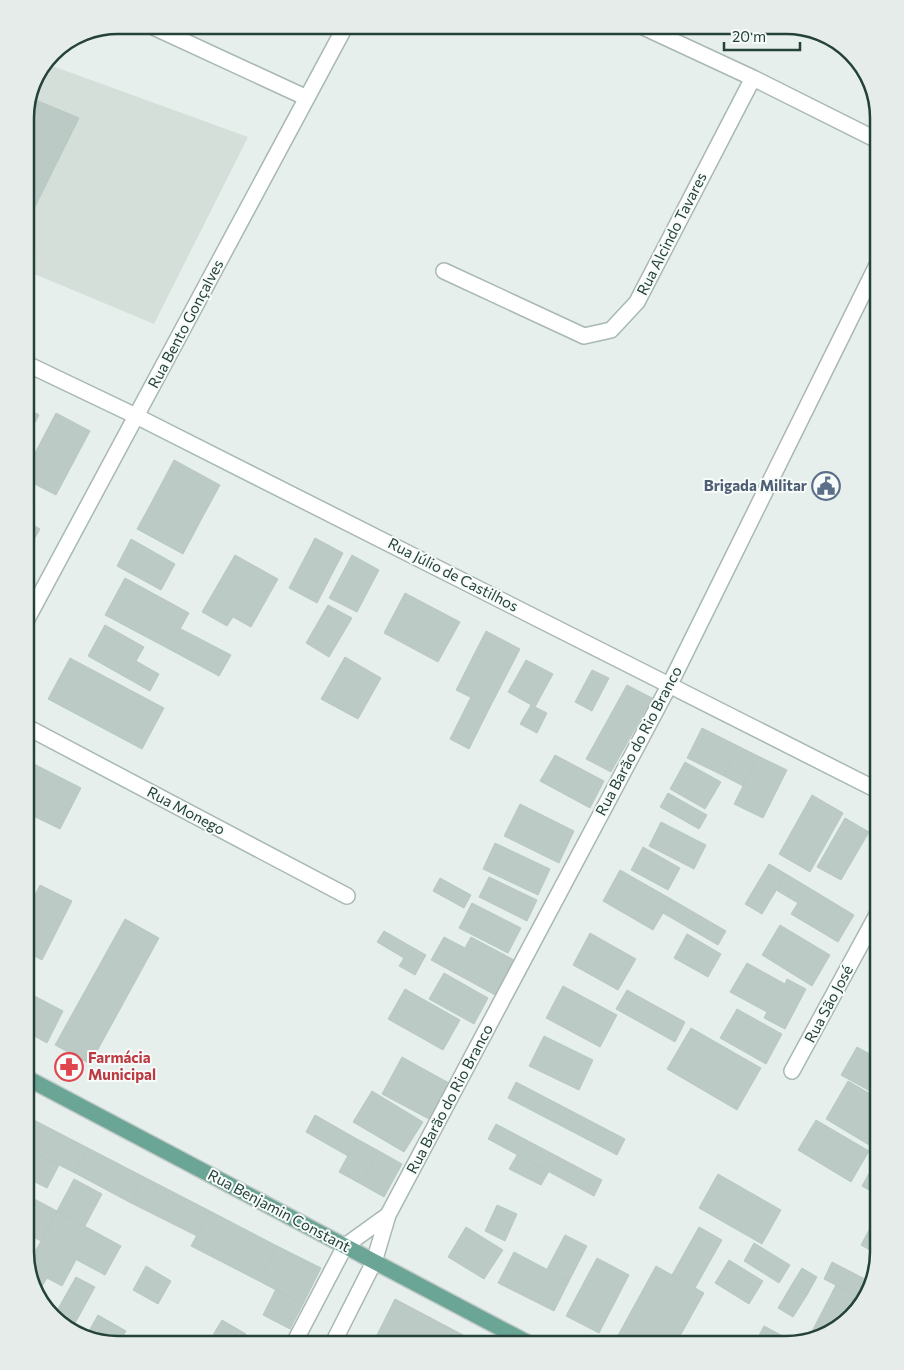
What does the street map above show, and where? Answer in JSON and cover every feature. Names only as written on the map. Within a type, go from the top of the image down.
[{"type":"main road","name":"Rua Benjamin Constant","points":[[34,1082],[515,1336]]},
{"type":"street","points":[[168,34],[307,98]]},
{"type":"street","name":"Rua Bento Gonçalves","points":[[34,605],[341,34]]},
{"type":"street","points":[[658,34],[753,78],[870,136]]},
{"type":"street","name":"Rua Alcindo Tavares","points":[[444,271],[584,336],[610,330],[637,302],[753,78]]},
{"type":"street","name":"Rua Barão do Rio Branco","points":[[337,1336],[374,1262],[388,1215],[670,684],[870,279]]},
{"type":"street","name":"Rua Júlio de Castilhos","points":[[34,368],[136,416],[870,786]]},
{"type":"street","name":"Rua Monego","points":[[34,731],[347,896]]},
{"type":"street","name":"Rua São José","points":[[792,1071],[870,928]]},
{"type":"street","name":"Rua Barão do Rio Branco","points":[[298,1336],[345,1246],[388,1215]]},
{"type":"shaded area","points":[[52,66],[248,137],[154,324],[34,274],[34,112],[40,85]]},
{"type":"building","points":[[35,100],[79,118],[34,209]]},
{"type":"building","points":[[34,412],[39,415],[34,424]]},
{"type":"building","points":[[56,413],[90,431],[56,495],[34,484],[34,455]]},
{"type":"building","points":[[174,460],[220,485],[201,520],[155,496]]},
{"type":"building","points":[[155,496],[201,520],[183,554],[137,529]]},
{"type":"building","points":[[34,525],[40,529],[34,540]]},
{"type":"building","points":[[315,538],[343,553],[317,603],[289,588]]},
{"type":"building","points":[[131,539],[175,564],[161,590],[117,566]]},
{"type":"building","points":[[235,555],[278,579],[251,627],[233,617],[227,626],[202,612]]},
{"type":"building","points":[[352,555],[379,570],[357,612],[329,598]]},
{"type":"building","points":[[125,578],[189,613],[169,649],[105,615]]},
{"type":"building","points":[[405,593],[460,622],[438,662],[384,633]]},
{"type":"building","points":[[328,605],[352,618],[329,657],[306,643]]},
{"type":"building","points":[[105,625],[144,647],[136,661],[159,674],[150,691],[88,656]]},
{"type":"building","points":[[181,629],[231,655],[219,676],[169,649]]},
{"type":"building","points":[[486,631],[520,649],[490,707],[456,690]]},
{"type":"building","points":[[345,657],[381,678],[358,719],[321,699]]},
{"type":"building","points":[[70,658],[164,708],[142,749],[48,699]]},
{"type":"building","points":[[526,660],[553,674],[535,707],[508,692]]},
{"type":"building","points":[[592,670],[609,678],[592,711],[575,702]]},
{"type":"building","points":[[627,685],[652,698],[611,772],[586,759]]},
{"type":"building","points":[[471,697],[490,707],[469,749],[450,739]]},
{"type":"building","points":[[531,705],[547,713],[537,733],[520,724]]},
{"type":"building","points":[[702,728],[738,746],[724,776],[687,758]]},
{"type":"building","points":[[738,746],[758,756],[743,786],[724,776]]},
{"type":"building","points":[[555,755],[604,781],[590,808],[540,781]]},
{"type":"building","points":[[758,756],[787,770],[763,818],[734,804]]},
{"type":"building","points":[[685,762],[721,782],[705,809],[670,789]]},
{"type":"building","points":[[34,764],[81,788],[60,829],[34,816]]},
{"type":"building","points":[[668,793],[707,815],[699,829],[660,807]]},
{"type":"building","points":[[812,795],[843,813],[810,872],[779,854]]},
{"type":"building","points":[[520,804],[574,831],[559,863],[504,836]]},
{"type":"building","points":[[845,818],[869,832],[841,880],[817,867]]},
{"type":"building","points":[[661,822],[706,845],[694,869],[649,846]]},
{"type":"building","points":[[495,843],[550,869],[538,895],[483,869]]},
{"type":"building","points":[[643,847],[680,868],[668,890],[631,870]]},
{"type":"building","points":[[769,864],[786,874],[762,914],[745,904]]},
{"type":"building","points":[[620,870],[671,899],[653,930],[603,901]]},
{"type":"building","points":[[786,874],[854,915],[838,942],[791,914],[798,903],[776,890]]},
{"type":"building","points":[[489,877],[537,900],[527,921],[479,897]]},
{"type":"building","points":[[440,878],[471,895],[464,908],[433,891]]},
{"type":"building","points":[[40,885],[72,901],[42,960],[34,956],[34,897]]},
{"type":"building","points":[[671,899],[726,931],[718,945],[663,913]]},
{"type":"building","points":[[472,903],[521,928],[508,953],[459,928]]},
{"type":"building","points":[[125,919],[159,938],[90,1064],[55,1045]]},
{"type":"building","points":[[780,925],[830,955],[812,986],[762,955]]},
{"type":"building","points":[[384,931],[426,955],[415,975],[399,966],[404,958],[377,942]]},
{"type":"building","points":[[590,933],[636,959],[618,990],[573,965]]},
{"type":"building","points":[[687,934],[721,954],[708,977],[674,958]]},
{"type":"building","points":[[444,937],[465,948],[471,937],[516,961],[497,996],[431,960]]},
{"type":"building","points":[[747,963],[785,984],[787,979],[806,989],[785,1029],[764,1018],[767,1012],[730,992]]},
{"type":"building","points":[[444,973],[488,998],[474,1024],[429,999]]},
{"type":"building","points":[[563,986],[617,1015],[600,1047],[546,1018]]},
{"type":"building","points":[[405,989],[460,1020],[443,1050],[388,1019]]},
{"type":"building","points":[[627,990],[685,1022],[675,1042],[616,1009]]},
{"type":"building","points":[[34,996],[63,1011],[47,1043],[34,1036]]},
{"type":"building","points":[[737,1009],[782,1034],[766,1064],[720,1038]]},
{"type":"building","points":[[691,1028],[761,1068],[737,1110],[667,1069]]},
{"type":"building","points":[[544,1036],[593,1060],[579,1090],[529,1066]]},
{"type":"building","points":[[857,1047],[870,1054],[870,1091],[841,1075]]},
{"type":"building","points":[[402,1057],[449,1083],[429,1119],[382,1094]]},
{"type":"building","points":[[848,1081],[870,1094],[870,1146],[826,1119]]},
{"type":"building","points":[[516,1082],[625,1139],[617,1155],[508,1098]]},
{"type":"building","points":[[372,1091],[423,1122],[404,1152],[353,1122]]},
{"type":"building","points":[[315,1115],[357,1139],[348,1156],[306,1132]]},
{"type":"building","points":[[34,1120],[88,1148],[75,1173],[34,1152]]},
{"type":"building","points":[[816,1120],[869,1151],[851,1182],[798,1150]]},
{"type":"building","points":[[496,1124],[602,1180],[594,1196],[488,1139]]},
{"type":"building","points":[[357,1139],[379,1151],[361,1184],[339,1172]]},
{"type":"building","points":[[88,1148],[144,1177],[131,1203],[75,1173]]},
{"type":"building","points":[[379,1151],[402,1164],[384,1197],[361,1184]]},
{"type":"building","points":[[34,1152],[59,1165],[47,1188],[34,1182]]},
{"type":"building","points":[[517,1155],[549,1171],[541,1185],[509,1169]]},
{"type":"building","points":[[870,1171],[870,1191],[862,1186]]},
{"type":"building","points":[[718,1174],[781,1210],[762,1244],[699,1208]]},
{"type":"building","points":[[144,1177],[210,1211],[197,1236],[131,1203]]},
{"type":"building","points":[[74,1179],[102,1194],[85,1226],[57,1211]]},
{"type":"building","points":[[34,1199],[57,1211],[41,1241],[34,1238]]},
{"type":"building","points":[[497,1205],[517,1214],[505,1241],[485,1231]]},
{"type":"building","points":[[57,1211],[121,1246],[105,1275],[41,1241]]},
{"type":"building","points":[[210,1211],[277,1246],[259,1281],[191,1246]]},
{"type":"building","points":[[466,1227],[503,1250],[484,1279],[448,1257]]},
{"type":"building","points":[[699,1227],[722,1240],[695,1288],[672,1275]]},
{"type":"building","points":[[870,1228],[870,1250],[861,1245]]},
{"type":"building","points":[[565,1235],[587,1246],[569,1281],[547,1269]]},
{"type":"building","points":[[41,1241],[76,1260],[62,1286],[47,1278],[41,1287],[34,1264],[34,1253]]},
{"type":"building","points":[[754,1243],[790,1265],[779,1283],[744,1261]]},
{"type":"building","points":[[277,1246],[321,1268],[303,1304],[259,1281]]},
{"type":"building","points":[[514,1252],[569,1281],[554,1311],[498,1283]]},
{"type":"building","points":[[597,1258],[629,1275],[599,1333],[566,1316]]},
{"type":"building","points":[[729,1260],[763,1281],[749,1304],[715,1283]]},
{"type":"building","points":[[832,1262],[865,1279],[857,1296],[824,1279]]},
{"type":"building","points":[[146,1266],[171,1281],[158,1304],[133,1290]]},
{"type":"building","points":[[656,1266],[704,1293],[680,1336],[618,1336]]},
{"type":"building","points":[[802,1268],[817,1277],[807,1295],[791,1286]]},
{"type":"building","points":[[76,1277],[95,1287],[74,1324],[57,1310]]},
{"type":"building","points":[[836,1285],[857,1296],[852,1305],[838,1319],[812,1332]]},
{"type":"building","points":[[791,1286],[807,1295],[793,1317],[778,1308]]},
{"type":"building","points":[[276,1289],[303,1304],[290,1329],[263,1315]]},
{"type":"building","points":[[395,1299],[465,1336],[376,1336]]},
{"type":"building","points":[[98,1315],[126,1331],[123,1336],[101,1335],[89,1331]]},
{"type":"building","points":[[222,1320],[246,1334],[245,1336],[212,1336]]},
{"type":"building","points":[[764,1326],[783,1336],[759,1336]]},
{"type":"place","name":"Brigada Militar","points":[[826,486]]},
{"type":"place","name":"Farmácia Municipal","points":[[69,1067]]}]
